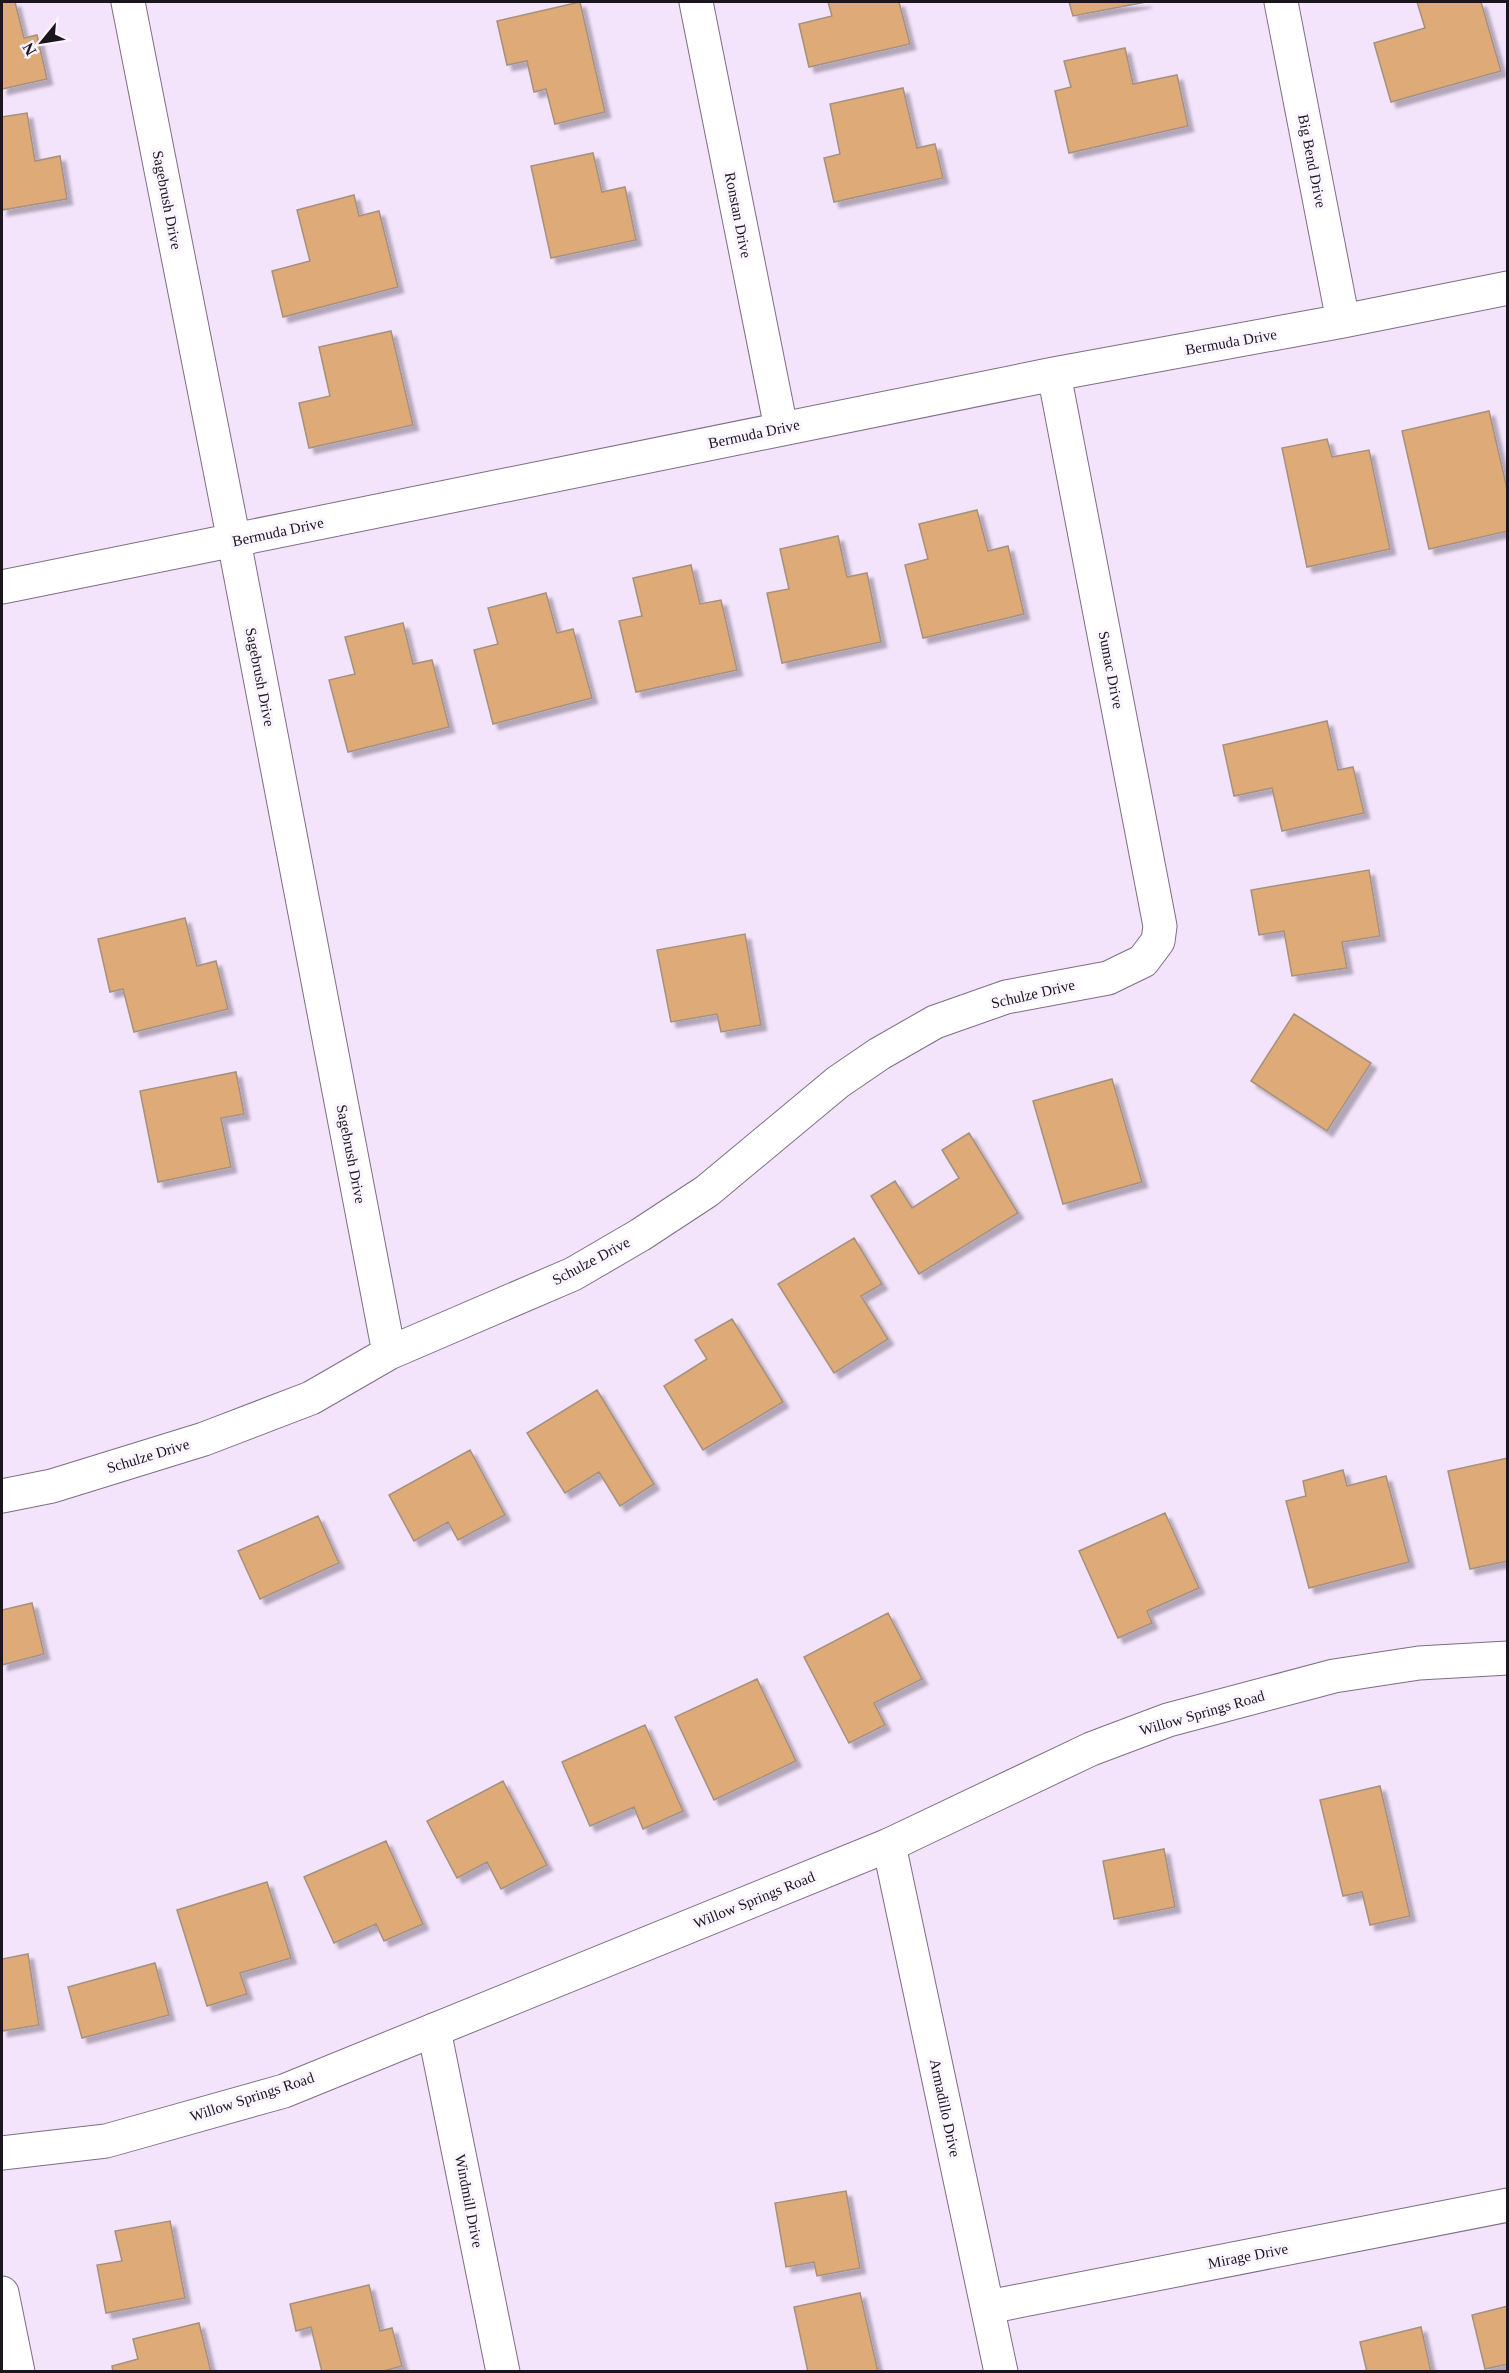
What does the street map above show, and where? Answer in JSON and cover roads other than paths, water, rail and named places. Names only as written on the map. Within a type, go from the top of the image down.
[{"type":"street","name":"Sagebrush Drive","points":[[128,2],[234,541],[389,1353]]},
{"type":"street","name":"Ronstan Drive","points":[[696,2],[781,428]]},
{"type":"street","name":"Big Bend Drive","points":[[1281,2],[1343,321]]},
{"type":"street","name":"Bermuda Drive","points":[[2,587],[781,428],[1508,288]]},
{"type":"street","name":"Sumac Drive","points":[[1054,374],[1160,926],[1158,941],[1143,961]]},
{"type":"street","name":"Schulze Drive","points":[[2,1497],[52,1486],[214,1435],[311,1398],[389,1353],[573,1274],[640,1235],[707,1191],[838,1082],[879,1054],[935,1022],[1006,997],[1108,978],[1143,961]]},
{"type":"street","name":"Willow Springs Road","points":[[2,2153],[106,2141],[284,2091],[889,1845],[1091,1749],[1168,1720],[1334,1676],[1419,1663],[1508,1658]]},
{"type":"street","name":"Armadillo Drive","points":[[889,1845],[1001,2372]]},
{"type":"street","name":"Windmill Drive","points":[[434,2030],[503,2372]]},
{"type":"street","name":"Mirage Drive","points":[[988,2307],[1508,2205]]},
{"type":"street","points":[[2,2293],[18,2372]]}]
